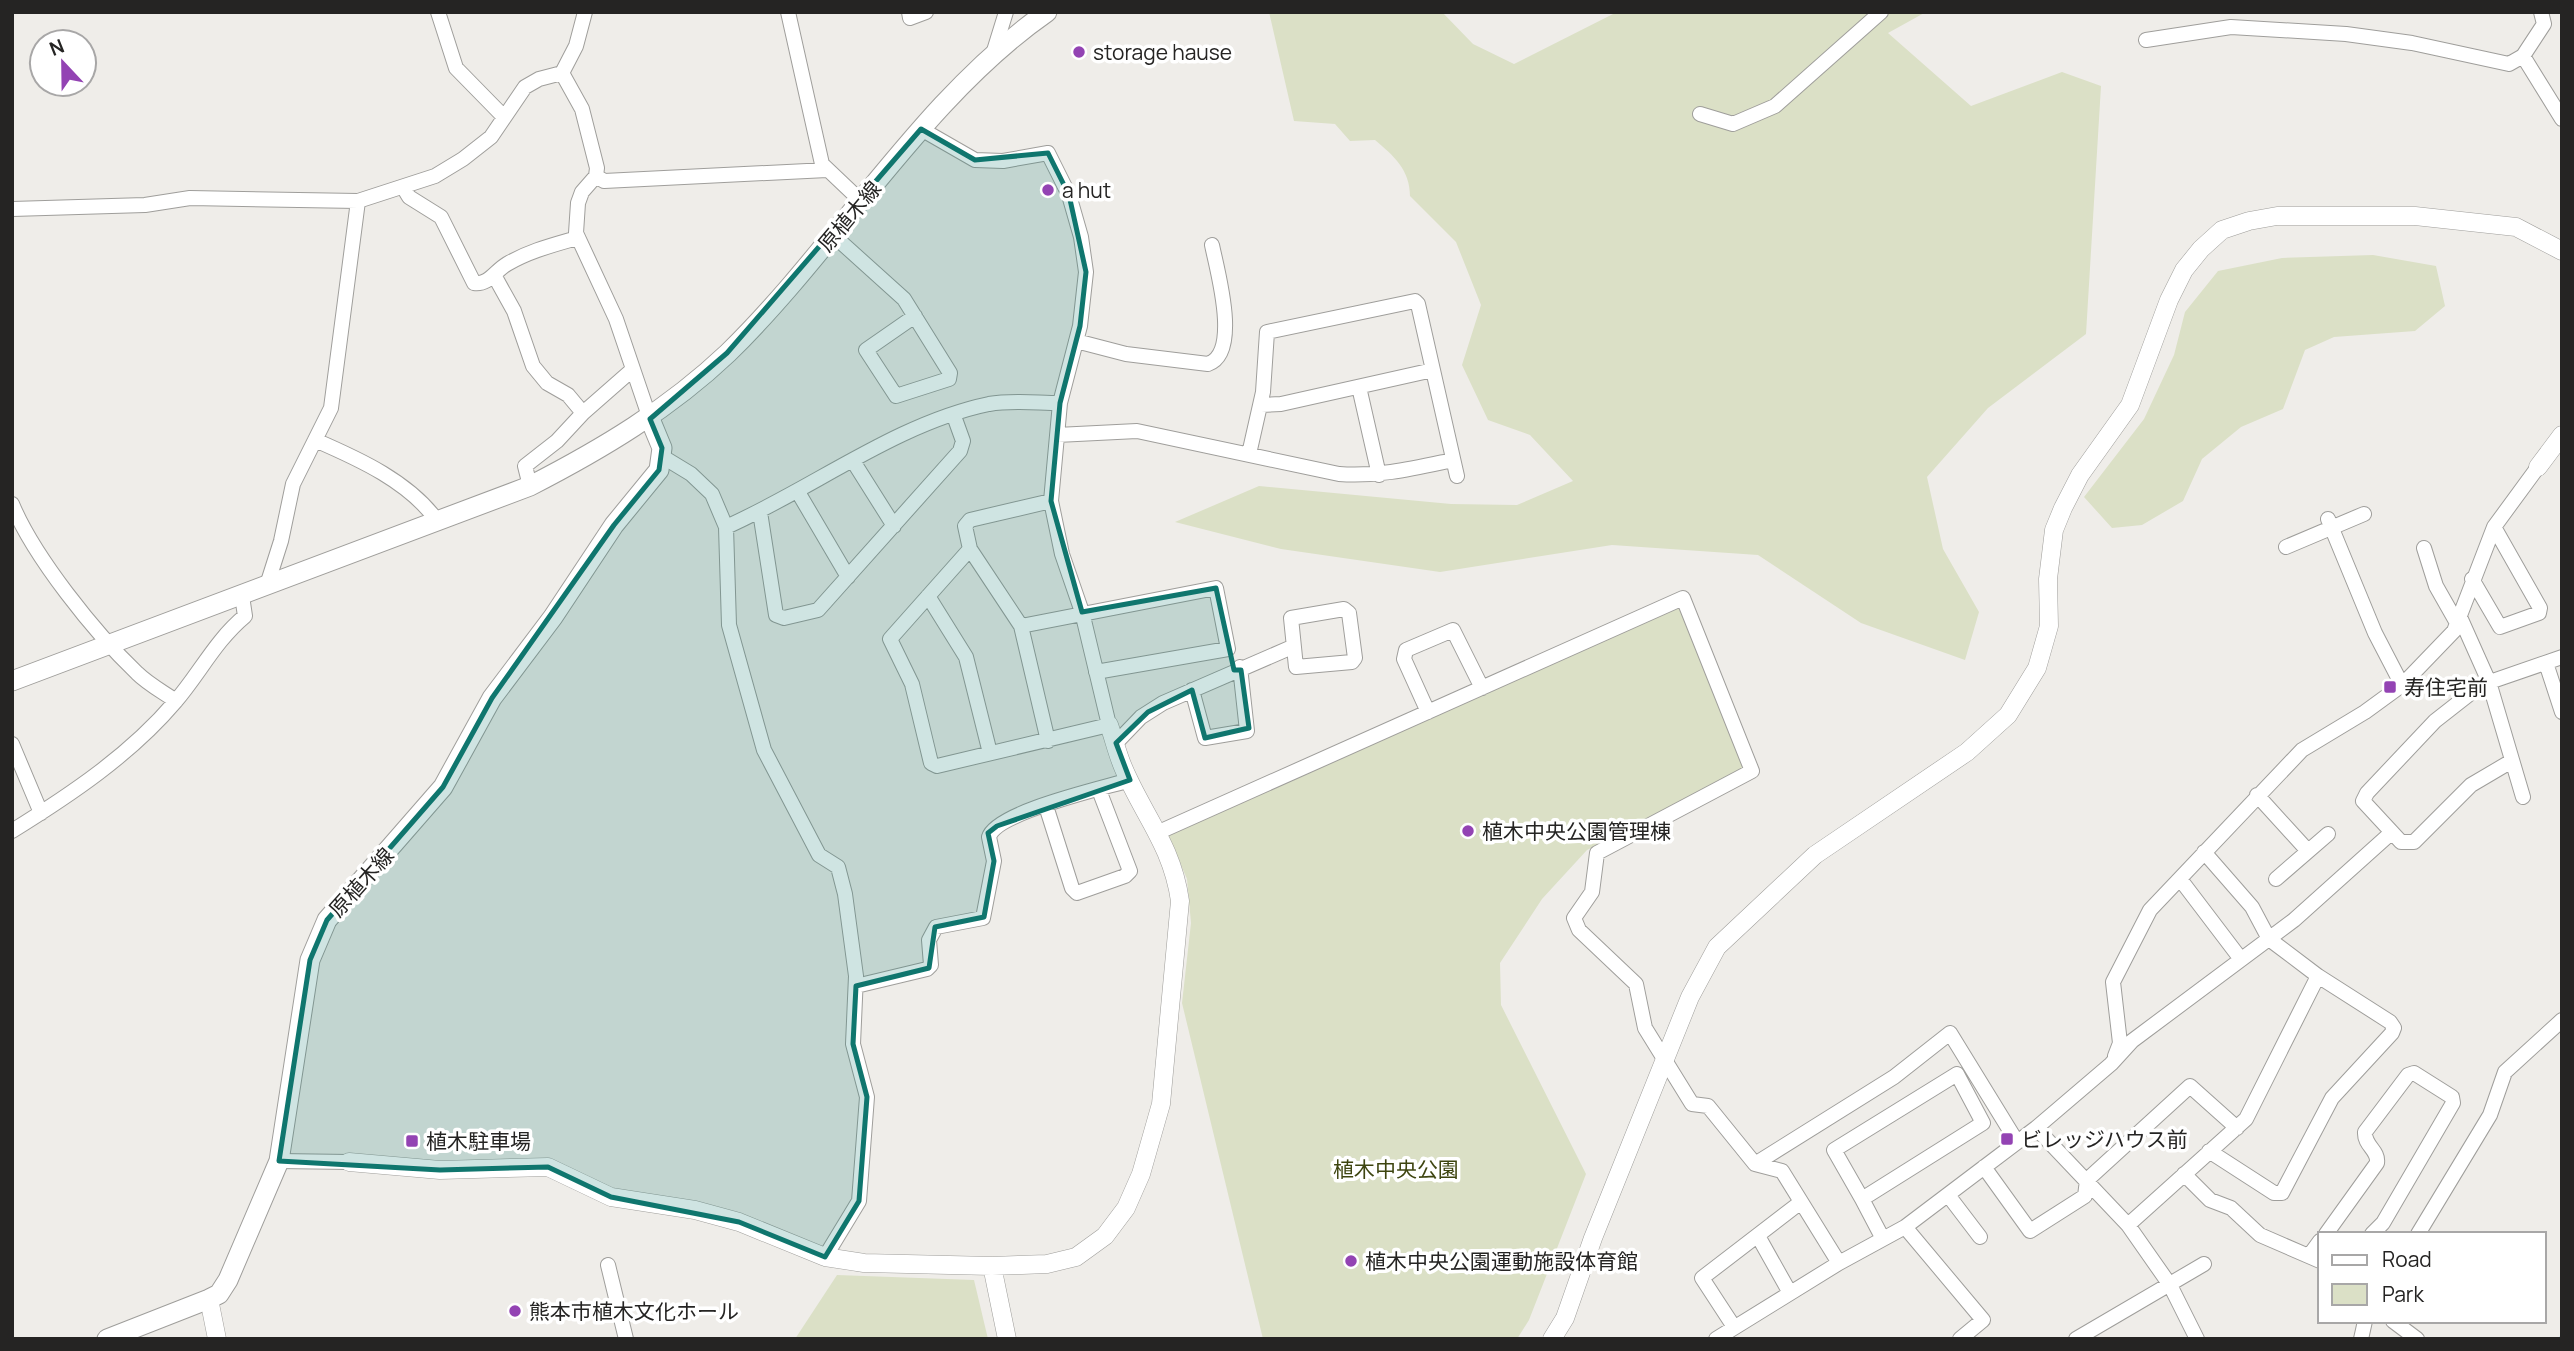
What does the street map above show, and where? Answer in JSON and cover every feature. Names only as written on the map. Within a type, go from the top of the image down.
[{"type":"main road","name":"原植木線","points":[[12,681],[530,486],[650,419],[727,353],[862,202],[922,129],[993,57],[1047,12]]},
{"type":"main road","points":[[650,419],[663,457]]},
{"type":"main road","name":"原植木線","points":[[107,1339],[219,1294],[237,1263],[279,1161],[310,960],[327,920],[443,787],[492,698],[553,617],[614,525],[659,470],[663,457]]},
{"type":"street","points":[[438,12],[456,68],[502,116]]},
{"type":"street","points":[[12,209],[145,205],[190,198],[358,201],[435,176],[491,137],[502,116],[532,82],[562,73],[576,46],[585,12]]},
{"type":"street","points":[[788,12],[822,164],[862,202]]},
{"type":"street","points":[[909,12],[911,18],[926,12]]},
{"type":"street","points":[[993,57],[1006,12]]},
{"type":"street","points":[[1700,114],[1732,124],[1775,106],[1881,12]]},
{"type":"street","points":[[2146,40],[2231,27],[2346,34],[2412,43],[2509,64],[2523,56],[2544,24],[2541,12]]},
{"type":"street","points":[[2523,56],[2562,119]]},
{"type":"street","points":[[562,73],[584,117],[597,168],[596,176],[582,192],[578,203],[577,238],[616,319],[650,419]]},
{"type":"street","points":[[279,1161],[349,1162],[440,1170],[548,1167],[611,1197],[695,1210],[739,1222],[825,1257],[864,1263],[992,1266],[1047,1264],[1076,1257],[1105,1236],[1126,1208],[1141,1174],[1161,1104],[1180,901],[1177,878],[1159,832],[1130,780],[1109,725],[1082,612],[1062,554],[1051,501],[1060,403],[1076,341],[1086,272],[1082,237],[1069,195],[1048,153],[1003,161],[975,160],[922,129]]},
{"type":"street","points":[[596,176],[604,181],[827,170]]},
{"type":"street","points":[[403,187],[409,197],[441,217],[471,280],[483,283],[507,264],[537,250],[577,238]]},
{"type":"street","points":[[267,585],[281,541],[293,484],[331,408],[358,201]]},
{"type":"street","points":[[1552,1339],[1566,1318],[1593,1238],[1663,1061],[1690,997],[1717,947],[1815,855],[1966,752],[2008,715],[2037,668],[2049,626],[2048,579],[2054,530],[2080,475],[2130,405],[2184,270],[2211,240],[2222,230],[2277,216],[2415,216],[2516,227],[2562,251]]},
{"type":"street","points":[[832,235],[904,299],[915,316],[950,376],[896,396],[866,349],[915,316]]},
{"type":"street","points":[[1076,341],[1126,354],[1208,364],[1215,362],[1220,356],[1226,316],[1212,245]]},
{"type":"street","points":[[494,275],[514,310],[533,366],[547,383],[568,396],[583,413]]},
{"type":"street","points":[[1249,454],[1261,405],[1266,332],[1408,300],[1418,304],[1457,476]]},
{"type":"street","points":[[530,486],[524,466],[557,441],[583,413],[632,370]]},
{"type":"street","points":[[1261,405],[1433,370]]},
{"type":"street","points":[[1359,387],[1379,475]]},
{"type":"street","points":[[726,527],[798,492],[888,441],[954,416],[997,403],[1060,403]]},
{"type":"street","points":[[760,512],[774,611],[779,618],[818,610],[960,451],[963,441],[954,416]]},
{"type":"street","points":[[1057,435],[1137,431],[1339,474],[1379,475],[1453,460]]},
{"type":"street","points":[[2111,1064],[2120,1043],[2113,982],[2150,911],[2302,750],[2365,712],[2402,685],[2454,631],[2494,527],[2562,435]]},
{"type":"street","points":[[315,440],[369,464],[428,508],[438,522]]},
{"type":"street","points":[[663,457],[691,474],[712,494],[726,527],[729,625],[764,750],[819,855],[838,867],[845,894],[856,986],[853,1044],[867,1097],[859,1201],[825,1257]]},
{"type":"street","points":[[853,461],[894,526]]},
{"type":"street","points":[[798,492],[848,578]]},
{"type":"street","points":[[1048,741],[1021,626],[970,549],[967,521],[1051,501]]},
{"type":"street","points":[[12,504],[38,554],[110,645],[138,675],[176,701]]},
{"type":"street","points":[[2286,547],[2330,524],[2364,514]]},
{"type":"street","points":[[2330,524],[2375,633],[2402,685]]},
{"type":"street","points":[[2472,579],[2500,627],[2539,613],[2540,608],[2494,527]]},
{"type":"street","points":[[2424,548],[2436,586],[2459,620],[2489,682],[2523,797]]},
{"type":"street","points":[[970,549],[892,634],[890,642],[912,684],[929,760],[937,766],[1109,725]]},
{"type":"street","points":[[1021,626],[1212,587],[1217,592],[1228,649],[1237,669],[1247,731],[1205,738],[1192,690]]},
{"type":"street","points":[[12,831],[104,769],[176,701],[223,635],[245,616],[242,596]]},
{"type":"street","points":[[928,596],[967,657],[990,752]]},
{"type":"street","points":[[1159,832],[1683,598],[1752,771],[1597,853],[1592,892],[1574,918],[1579,930],[1636,984],[1646,1028],[1663,1061],[1692,1104],[1708,1106],[1755,1164],[1782,1171],[1839,1263]]},
{"type":"street","points":[[1348,610],[1355,658],[1352,662],[1300,669],[1294,663],[1292,647],[1291,618],[1348,610]]},
{"type":"street","points":[[1427,712],[1404,659],[1406,650],[1450,630],[1456,632],[1482,688]]},
{"type":"street","points":[[1116,743],[1141,717],[1237,669],[1292,647]]},
{"type":"street","points":[[1097,672],[1228,649]]},
{"type":"street","points":[[2511,762],[2471,785],[2414,842],[2401,842],[2365,806],[2363,798],[2435,721],[2481,685],[2562,657]]},
{"type":"street","points":[[2546,663],[2562,712]]},
{"type":"street","points":[[12,744],[41,813]]},
{"type":"street","points":[[856,986],[927,969],[931,965],[929,940],[934,929],[983,918],[994,861],[990,833],[1020,815],[1130,780]]},
{"type":"street","points":[[1046,806],[1072,888],[1077,892],[1125,876],[1129,870],[1099,790]]},
{"type":"street","points":[[2257,795],[2308,851]]},
{"type":"street","points":[[1716,1339],[1839,1263],[1905,1227],[1948,1195],[2036,1128],[2111,1064],[2132,1041],[2269,939],[2391,832]]},
{"type":"street","points":[[2276,879],[2328,834]]},
{"type":"street","points":[[2204,852],[2252,907],[2269,939],[2390,1022],[2394,1028],[2332,1098],[2282,1193],[2274,1193],[2209,1152]]},
{"type":"street","points":[[2180,879],[2240,958]]},
{"type":"street","points":[[2127,1225],[2246,1119],[2318,975]]},
{"type":"street","points":[[2419,1232],[2490,1115],[2505,1072],[2562,1020]]},
{"type":"street","points":[[1755,1164],[1894,1077],[1950,1032],[2017,1142]]},
{"type":"street","points":[[2327,1232],[2377,1163],[2365,1132],[2408,1075],[2414,1073],[2452,1097],[2453,1103],[2383,1223],[2374,1232]]},
{"type":"street","points":[[1862,1199],[1983,1123],[1958,1074],[1834,1150],[1883,1239]]},
{"type":"street","points":[[1984,1167],[2030,1231],[2085,1196],[2087,1181],[2190,1086],[2237,1128]]},
{"type":"street","points":[[2036,1128],[2127,1225],[2170,1285],[2197,1339]]},
{"type":"street","points":[[2184,1174],[2210,1200],[2231,1208],[2260,1235],[2315,1259]]},
{"type":"street","points":[[1948,1195],[1980,1237]]},
{"type":"street","points":[[1734,1327],[1702,1278],[1801,1202]]},
{"type":"street","points":[[1905,1227],[1983,1320],[1960,1339]]},
{"type":"street","points":[[1758,1236],[1790,1293]]},
{"type":"street","points":[[2076,1339],[2204,1264]]},
{"type":"street","points":[[608,1265],[626,1339]]},
{"type":"street","points":[[992,1266],[1007,1339]]},
{"type":"street","points":[[209,1299],[218,1339]]},
{"type":"street","points":[[2396,1323],[2417,1339]]},
{"type":"highlighted area","points":[[921,129],[975,160],[1048,153],[1069,195],[1086,272],[1080,326],[1060,403],[1051,501],[1082,612],[1216,588],[1234,670],[1241,670],[1249,728],[1205,738],[1192,690],[1148,712],[1116,743],[1130,780],[997,826],[988,833],[994,861],[984,917],[935,927],[929,968],[856,986],[853,1044],[867,1097],[859,1201],[825,1257],[739,1222],[611,1197],[548,1167],[440,1170],[279,1161],[310,960],[327,920],[443,787],[492,698],[614,525],[659,470],[662,448],[650,419],[727,353]]},
{"type":"green space","points":[[1269,12],[1442,12],[1473,44],[1514,64],[1617,12],[1926,12],[1888,33],[1971,106],[2062,72],[2101,86],[2086,334],[1988,408],[1927,477],[1943,549],[1979,612],[1965,660],[1861,623],[1758,555],[1612,545],[1440,572],[1281,549],[1175,522],[1259,486],[1451,504],[1517,505],[1573,481],[1530,435],[1488,420],[1462,365],[1481,305],[1456,242],[1410,196],[1407,179],[1400,164],[1375,140],[1350,141],[1335,124],[1294,121]]},
{"type":"green space","points":[[2373,255],[2436,266],[2445,306],[2415,331],[2334,337],[2305,350],[2283,409],[2241,427],[2202,459],[2183,501],[2142,525],[2112,528],[2084,497],[2144,419],[2174,355],[2185,312],[2218,271],[2282,258]]},
{"type":"green space","name":"植木中央公園","points":[[1673,607],[1682,610],[1747,762],[1742,774],[1587,850],[1542,899],[1500,963],[1501,1005],[1586,1174],[1529,1320],[1517,1339],[1263,1339],[1182,1003],[1191,923],[1187,879],[1168,835]]},
{"type":"green space","points":[[837,1275],[974,1280],[988,1339],[795,1339]]},
{"type":"place","name":"storage hause","points":[[1079,52]]},
{"type":"place","name":"a hut","points":[[1048,190]]},
{"type":"place","name":"寿住宅前","points":[[2390,687]]},
{"type":"place","name":"植木中央公園管理棟","points":[[1468,831]]},
{"type":"place","name":"ビレッジハウス前","points":[[2007,1139]]},
{"type":"place","name":"植木駐車場","points":[[412,1141]]},
{"type":"place","name":"植木中央公園運動施設体育館","points":[[1351,1261]]},
{"type":"place","name":"熊本市植木文化ホール","points":[[515,1311]]}]
